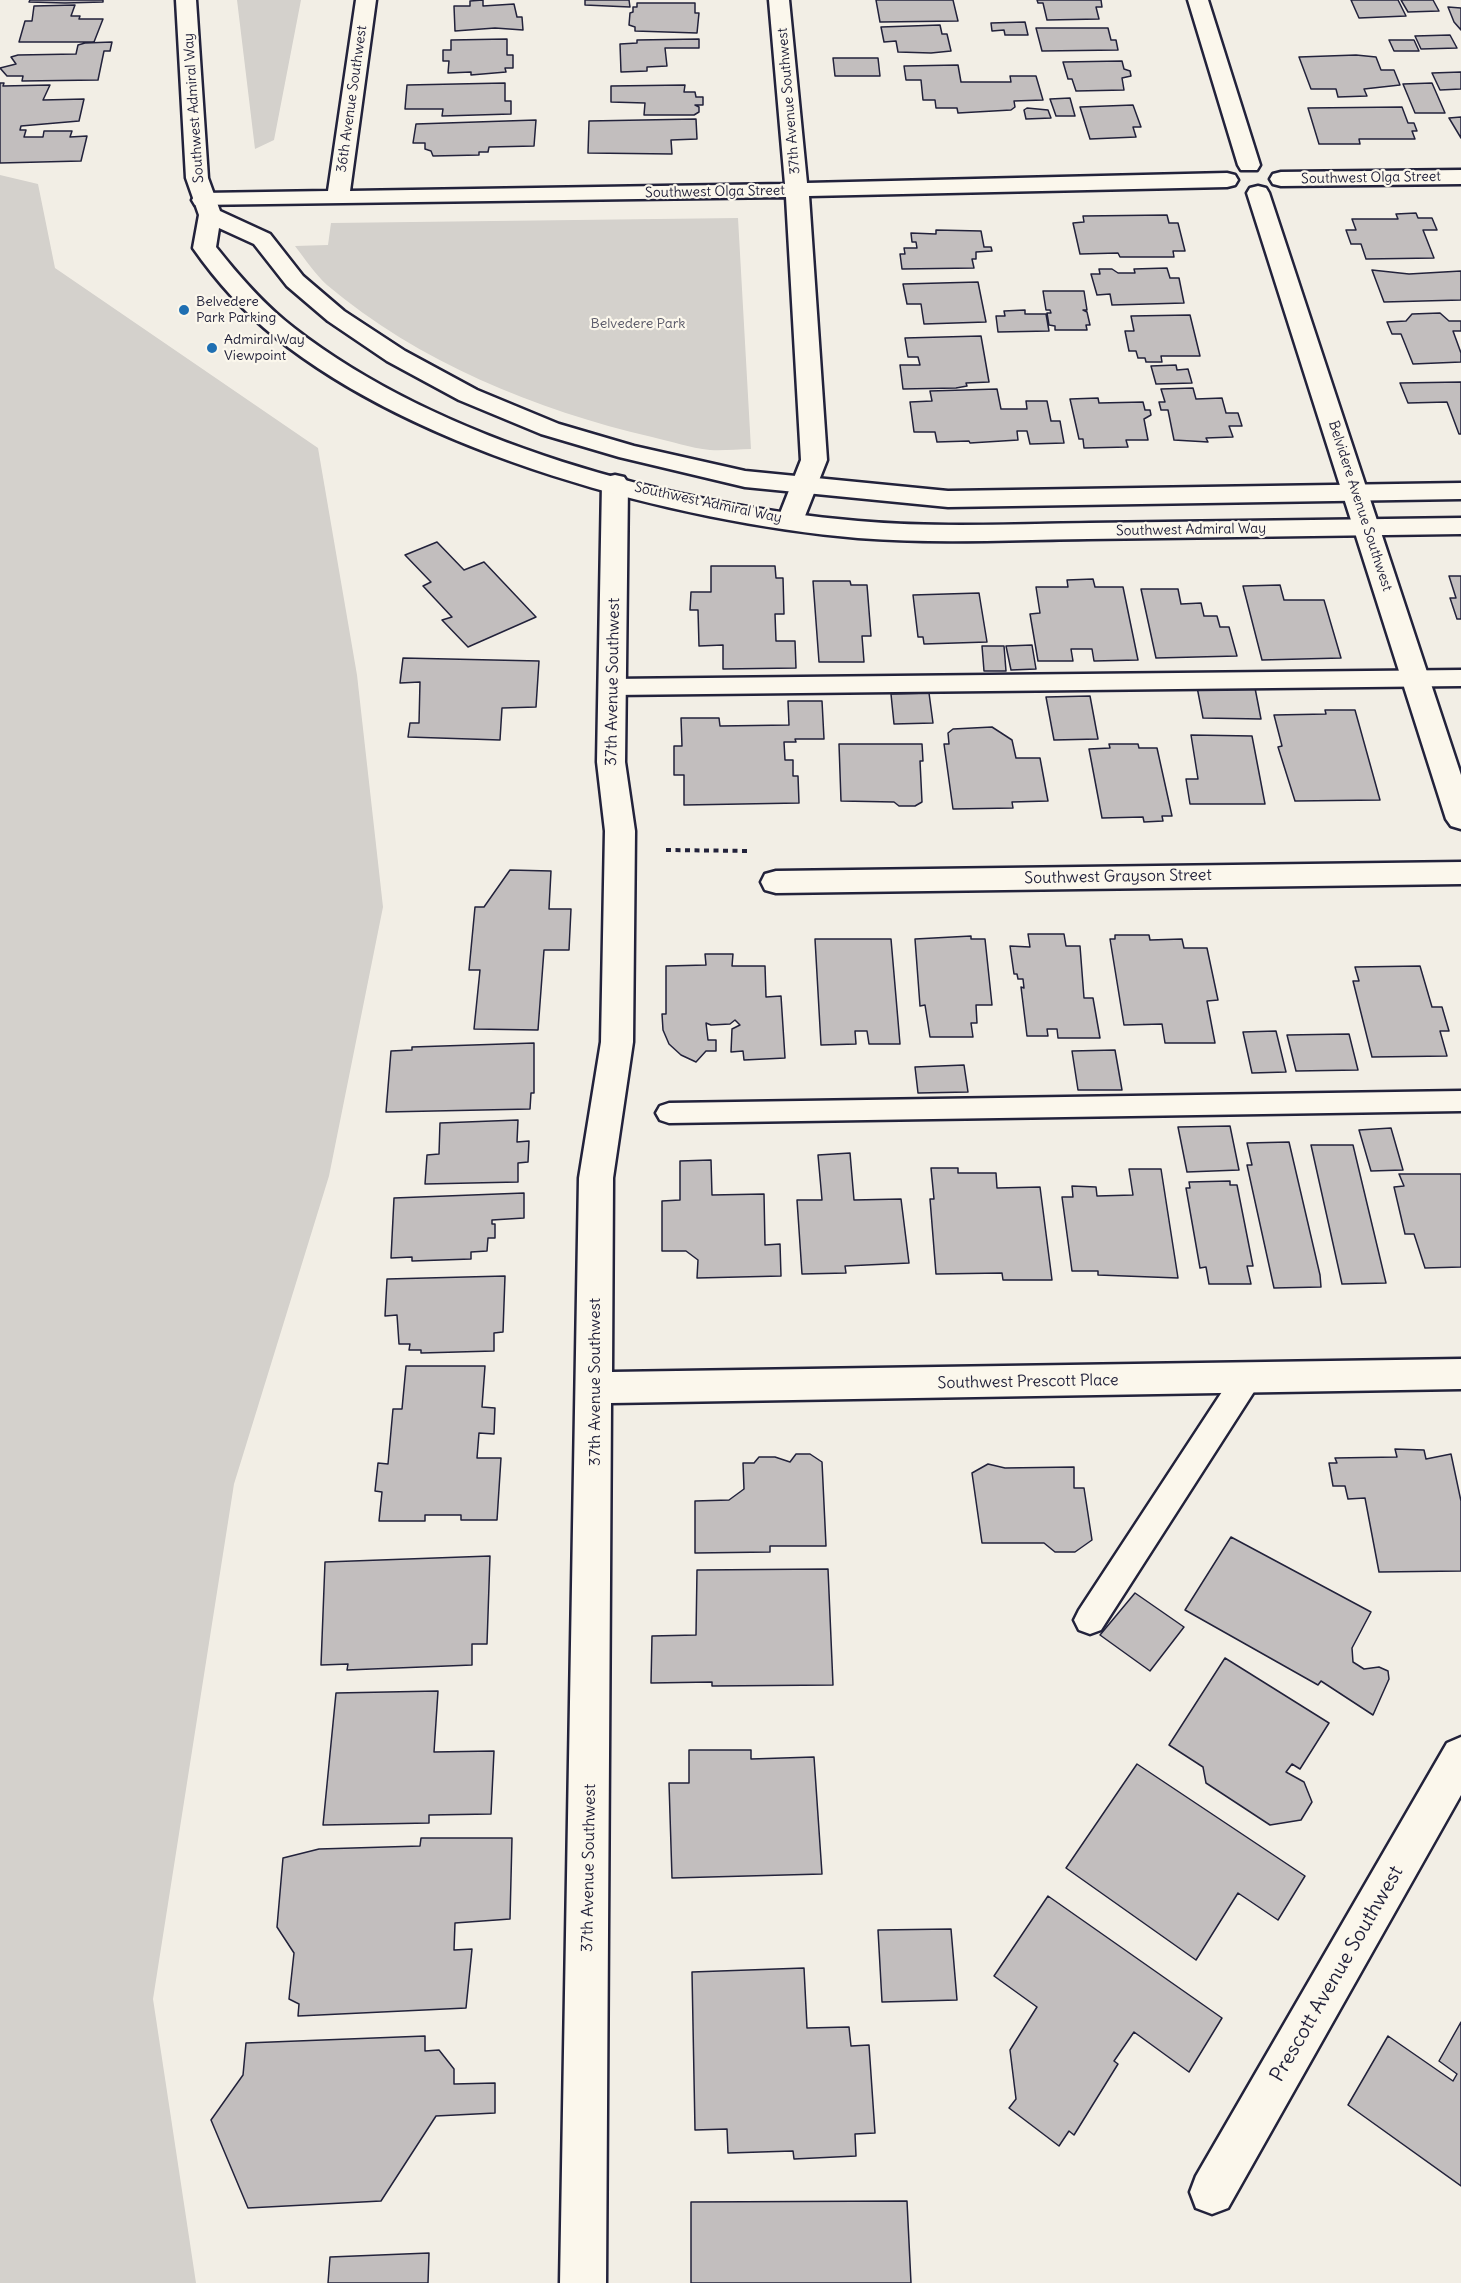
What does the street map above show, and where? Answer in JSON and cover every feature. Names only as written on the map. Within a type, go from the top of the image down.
[{"type":"street","name":"Southwest Admiral Way","points":[[186,0],[197,178],[207,207],[204,248],[243,296],[288,336],[358,383],[446,427],[524,457],[615,483],[736,512],[827,526],[951,533],[1461,526]]},
{"type":"street","name":"36th Avenue Southwest","points":[[338,198],[366,0]]},
{"type":"street","name":"37th Avenue Southwest","points":[[779,0],[797,190],[814,460],[790,520]]},
{"type":"street","points":[[1198,0],[1249,165]]},
{"type":"street","points":[[1249,165],[1270,169],[1281,180],[1276,189],[1258,193],[1237,189],[1227,180],[1229,172],[1233,169],[1249,165]]},
{"type":"street","name":"Southwest Olga Street","points":[[1281,180],[1461,177]]},
{"type":"street","name":"Southwest Olga Street","points":[[207,207],[338,198],[1227,180]]},
{"type":"street","name":"Belvidere Avenue Southwest","points":[[1258,193],[1461,819]]},
{"type":"street","name":"Southwest Admiral Way","points":[[207,207],[262,239],[295,281],[336,315],[396,356],[468,395],[550,429],[628,452],[745,479],[948,499],[1461,491]]},
{"type":"street","name":"37th Avenue Southwest","points":[[584,2283],[596,1388],[596,1178],[616,1042],[620,831],[610,762],[615,483]]},
{"type":"street","name":"Southwest Grayson Street","points":[[776,882],[1461,873]]},
{"type":"street","name":"Southwest Prescott Place","points":[[596,1388],[1461,1374]]},
{"type":"street","name":"Prescott Avenue Southwest","points":[[1212,2192],[1461,1756]]},
{"type":"lane","points":[[612,687],[1461,678]]},
{"type":"lane","points":[[669,1113],[1461,1101]]},
{"type":"lane","points":[[1090,1620],[1247,1378]]},
{"type":"path","points":[[657,850],[755,852]]},
{"type":"green space","points":[[237,0],[301,0],[274,140],[255,149]]},
{"type":"green space","points":[[0,175],[38,184],[55,268],[318,448],[357,675],[383,907],[329,1176],[234,1484],[153,1999],[196,2283],[0,2283]]},
{"type":"green space","name":"Belvedere Park","points":[[738,218],[751,449],[695,448],[608,426],[565,413],[480,380],[439,360],[362,313],[323,281],[295,246],[328,245],[331,223]]},
{"type":"building","points":[[30,0],[103,0],[103,2],[29,2]]},
{"type":"building","points":[[483,0],[483,6],[514,4],[517,17],[522,17],[523,30],[495,28],[455,31],[454,6],[470,6],[470,1]]},
{"type":"building","points":[[585,0],[629,0],[630,7],[585,5]]},
{"type":"building","points":[[876,0],[953,0],[958,21],[880,22]]},
{"type":"building","points":[[1037,0],[1101,0],[1102,7],[1096,7],[1099,19],[1047,20],[1043,3],[1038,3]]},
{"type":"building","points":[[1351,0],[1398,0],[1406,16],[1359,18]]},
{"type":"building","points":[[1401,0],[1433,0],[1439,11],[1408,12]]},
{"type":"building","points":[[637,3],[695,3],[695,13],[699,13],[697,33],[635,31],[635,27],[629,25],[630,13],[633,12],[633,7],[637,7]]},
{"type":"building","points":[[75,5],[71,16],[80,16],[79,19],[103,19],[94,42],[19,42],[25,21],[32,21],[34,6]]},
{"type":"building","points":[[1448,7],[1461,8],[1461,30],[1454,22]]},
{"type":"building","points":[[1025,22],[1028,35],[1005,35],[1004,30],[992,31],[991,23]]},
{"type":"building","points":[[940,25],[942,34],[947,34],[951,51],[898,52],[896,41],[884,42],[881,27]]},
{"type":"building","points":[[1036,28],[1108,28],[1111,40],[1116,40],[1118,50],[1042,51]]},
{"type":"building","points":[[1450,35],[1457,48],[1421,49],[1415,36]]},
{"type":"building","points":[[507,39],[507,55],[513,55],[513,68],[505,68],[506,72],[471,75],[471,72],[448,73],[449,61],[443,61],[443,50],[451,50],[451,40]]},
{"type":"building","points":[[699,39],[699,48],[665,48],[667,66],[647,67],[647,71],[621,72],[620,44],[637,43],[637,40]]},
{"type":"building","points":[[1389,40],[1414,40],[1419,51],[1394,51]]},
{"type":"building","points":[[112,42],[110,51],[104,51],[98,80],[22,81],[23,76],[7,76],[0,68],[16,64],[11,57],[18,55],[76,54],[78,45]]},
{"type":"building","points":[[1356,55],[1376,57],[1381,70],[1394,70],[1400,85],[1364,89],[1367,96],[1338,97],[1336,89],[1311,89],[1299,57]]},
{"type":"building","points":[[833,58],[878,58],[880,76],[835,76]]},
{"type":"building","points":[[1122,61],[1124,69],[1130,71],[1131,76],[1122,78],[1124,90],[1076,91],[1072,79],[1068,79],[1063,62]]},
{"type":"building","points":[[958,65],[961,82],[1011,82],[1010,76],[1036,76],[1043,100],[1014,101],[1015,107],[1011,110],[958,113],[957,108],[936,108],[935,100],[923,100],[921,80],[906,80],[904,66]]},
{"type":"building","points":[[1461,72],[1461,89],[1440,90],[1432,73]]},
{"type":"building","points":[[0,83],[4,83],[3,86],[50,85],[43,100],[84,99],[79,121],[21,126],[20,130],[26,130],[24,137],[43,137],[44,131],[72,131],[70,137],[87,136],[81,161],[0,163]]},
{"type":"building","points":[[505,83],[505,101],[511,101],[511,114],[442,116],[443,109],[405,109],[407,85]]},
{"type":"building","points":[[1432,83],[1445,113],[1415,113],[1403,84]]},
{"type":"building","points":[[685,85],[684,92],[695,92],[696,97],[703,97],[703,105],[695,105],[699,107],[699,112],[694,115],[644,115],[645,103],[611,102],[611,86]]},
{"type":"building","points":[[1070,98],[1075,116],[1056,116],[1050,99]]},
{"type":"building","points":[[1133,105],[1141,127],[1133,127],[1136,137],[1090,139],[1080,107]]},
{"type":"building","points":[[1402,107],[1408,123],[1414,123],[1417,131],[1412,131],[1415,139],[1359,139],[1360,144],[1319,144],[1308,108]]},
{"type":"building","points":[[1027,108],[1048,110],[1051,118],[1026,119],[1024,110]]},
{"type":"building","points":[[1461,117],[1461,138],[1449,118]]},
{"type":"building","points":[[696,119],[697,139],[671,140],[672,154],[588,153],[589,121]]},
{"type":"building","points":[[536,120],[534,146],[489,147],[488,152],[479,152],[479,155],[433,156],[431,151],[425,149],[425,143],[413,143],[416,124]]},
{"type":"building","points":[[1416,213],[1418,218],[1432,218],[1437,230],[1423,230],[1434,258],[1366,259],[1361,244],[1351,244],[1346,230],[1356,230],[1352,219],[1398,219],[1396,214]]},
{"type":"building","points":[[1167,215],[1169,223],[1178,223],[1185,251],[1173,251],[1174,257],[1120,257],[1118,253],[1080,254],[1073,223],[1084,222],[1083,216]]},
{"type":"building","points":[[936,230],[981,231],[984,247],[991,247],[992,251],[976,252],[976,259],[972,259],[974,268],[902,269],[900,254],[905,254],[904,248],[917,248],[916,242],[912,242],[911,233],[936,234]]},
{"type":"building","points":[[1167,268],[1170,278],[1179,278],[1184,303],[1112,305],[1110,294],[1097,295],[1091,274],[1100,274],[1099,269],[1112,269],[1118,273],[1135,273],[1134,269]]},
{"type":"building","points":[[1372,270],[1409,274],[1461,271],[1461,300],[1384,302]]},
{"type":"building","points":[[978,282],[986,322],[924,324],[921,304],[907,304],[903,284]]},
{"type":"building","points":[[1043,291],[1084,291],[1087,310],[1083,310],[1087,312],[1090,325],[1086,325],[1087,330],[1055,330],[1055,326],[1049,325],[1047,313],[1051,313],[1050,310],[1046,310]]},
{"type":"building","points":[[1025,310],[1025,314],[1046,314],[1049,331],[998,332],[996,316],[1005,316],[1004,311]]},
{"type":"building","points":[[1440,313],[1449,321],[1461,321],[1461,331],[1453,331],[1461,353],[1461,362],[1413,364],[1401,334],[1392,334],[1387,322],[1406,321],[1412,314]]},
{"type":"building","points":[[1190,315],[1200,356],[1161,356],[1162,362],[1146,362],[1145,358],[1138,358],[1136,351],[1129,351],[1125,331],[1134,331],[1131,316]]},
{"type":"building","points":[[981,336],[989,382],[966,383],[967,386],[956,388],[903,389],[900,365],[920,365],[918,357],[908,357],[905,338]]},
{"type":"building","points":[[1176,365],[1177,370],[1188,369],[1192,383],[1156,384],[1151,366]]},
{"type":"building","points":[[1461,382],[1461,434],[1459,434],[1447,402],[1408,403],[1400,383]]},
{"type":"building","points":[[1193,388],[1196,399],[1222,398],[1226,413],[1238,413],[1242,426],[1229,426],[1233,437],[1206,438],[1208,442],[1174,440],[1168,410],[1161,410],[1159,402],[1165,402],[1161,389]]},
{"type":"building","points":[[997,389],[1001,409],[1027,409],[1026,401],[1047,401],[1051,421],[1060,421],[1064,443],[1030,444],[1027,431],[1017,431],[1018,440],[970,443],[969,441],[937,442],[935,432],[914,432],[910,402],[932,401],[930,391]]},
{"type":"building","points":[[1098,398],[1099,403],[1143,402],[1145,410],[1150,410],[1151,415],[1144,419],[1148,440],[1126,440],[1128,447],[1084,448],[1083,439],[1079,439],[1070,399]]},
{"type":"building","points":[[437,542],[464,570],[484,562],[536,617],[468,647],[442,620],[452,617],[423,586],[431,582],[405,555]]},
{"type":"building","points":[[711,566],[775,566],[776,578],[783,578],[784,614],[775,614],[776,641],[795,641],[796,668],[723,669],[723,645],[699,646],[698,610],[690,610],[691,592],[711,592]]},
{"type":"building","points":[[1449,576],[1461,576],[1461,619],[1457,619],[1450,598],[1456,598]]},
{"type":"building","points":[[1093,579],[1095,587],[1123,587],[1138,660],[1094,661],[1092,649],[1071,649],[1073,661],[1038,661],[1030,614],[1040,613],[1036,587],[1068,587],[1067,580]]},
{"type":"building","points":[[813,581],[850,581],[851,585],[867,585],[871,636],[862,636],[864,662],[819,662]]},
{"type":"building","points":[[1280,585],[1284,600],[1324,600],[1341,658],[1262,660],[1243,586]]},
{"type":"building","points":[[1141,589],[1178,589],[1181,604],[1201,603],[1204,616],[1217,616],[1220,627],[1229,627],[1237,656],[1156,658]]},
{"type":"building","points":[[979,593],[987,642],[924,644],[923,637],[918,637],[913,595]]},
{"type":"building","points":[[1032,645],[1036,669],[1011,670],[1006,646]]},
{"type":"building","points":[[982,646],[1004,646],[1006,671],[984,671]]},
{"type":"building","points":[[403,658],[539,661],[536,707],[502,708],[500,740],[408,737],[410,723],[419,723],[420,682],[400,683]]},
{"type":"building","points":[[1197,687],[1255,688],[1261,719],[1203,718]]},
{"type":"building","points":[[929,693],[933,723],[894,724],[891,694]]},
{"type":"building","points":[[1090,696],[1098,739],[1054,740],[1046,697]]},
{"type":"building","points":[[788,701],[822,701],[824,739],[795,739],[796,742],[784,742],[785,760],[793,760],[793,776],[798,776],[799,803],[684,805],[684,775],[674,775],[674,746],[682,746],[681,718],[719,718],[720,726],[789,725]]},
{"type":"building","points":[[1325,710],[1355,710],[1380,800],[1295,801],[1278,747],[1282,746],[1274,715],[1326,714]]},
{"type":"building","points":[[992,727],[1012,740],[1016,758],[1040,758],[1048,801],[1012,802],[1013,808],[953,809],[944,744],[949,744],[948,733],[953,729]]},
{"type":"building","points":[[1191,735],[1252,736],[1265,804],[1190,804],[1186,779],[1198,779]]},
{"type":"building","points":[[839,744],[922,744],[923,761],[920,761],[922,802],[915,806],[899,806],[894,802],[841,801]]},
{"type":"building","points":[[1109,744],[1138,744],[1139,748],[1157,748],[1172,816],[1162,816],[1163,821],[1144,822],[1143,817],[1102,818],[1089,749],[1110,748]]},
{"type":"building","points":[[510,870],[551,871],[549,909],[571,909],[569,950],[544,950],[538,1030],[474,1029],[480,970],[469,970],[475,907],[484,907]]},
{"type":"building","points":[[1028,934],[1064,934],[1066,946],[1080,946],[1084,998],[1093,998],[1100,1038],[1058,1038],[1057,1029],[1047,1029],[1048,1036],[1027,1036],[1021,987],[1024,988],[1023,979],[1018,979],[1017,974],[1014,974],[1010,946],[1030,947]]},
{"type":"building","points":[[1115,935],[1149,935],[1150,940],[1182,939],[1184,948],[1207,948],[1218,1000],[1207,1001],[1215,1043],[1165,1043],[1162,1024],[1124,1025],[1110,939],[1115,939]]},
{"type":"building","points":[[971,936],[971,939],[985,939],[992,1005],[976,1005],[977,1023],[971,1023],[973,1037],[930,1037],[925,1005],[920,1006],[915,939]]},
{"type":"building","points":[[815,939],[891,939],[900,1044],[869,1044],[867,1031],[855,1031],[856,1044],[821,1045]]},
{"type":"building","points":[[705,954],[733,954],[732,966],[765,966],[766,997],[781,996],[785,1058],[744,1060],[743,1051],[731,1052],[732,1029],[740,1025],[735,1020],[730,1024],[706,1023],[708,1040],[716,1040],[716,1051],[706,1051],[696,1062],[681,1055],[669,1044],[663,1030],[662,1014],[666,1014],[666,966],[706,965]]},
{"type":"building","points":[[1420,966],[1432,1007],[1442,1007],[1449,1031],[1440,1031],[1447,1056],[1372,1057],[1353,981],[1359,981],[1355,967]]},
{"type":"building","points":[[1276,1031],[1286,1072],[1252,1073],[1243,1032]]},
{"type":"building","points":[[1349,1034],[1358,1070],[1296,1071],[1287,1035]]},
{"type":"building","points":[[534,1043],[534,1093],[531,1093],[530,1109],[386,1112],[391,1051],[412,1050],[412,1047]]},
{"type":"building","points":[[1115,1050],[1122,1090],[1078,1090],[1072,1051]]},
{"type":"building","points":[[964,1065],[968,1092],[918,1093],[915,1067]]},
{"type":"building","points":[[518,1120],[517,1142],[529,1141],[528,1162],[518,1163],[518,1182],[425,1184],[427,1155],[439,1154],[440,1123]]},
{"type":"building","points":[[1230,1126],[1239,1170],[1187,1172],[1178,1127]]},
{"type":"building","points":[[1391,1128],[1403,1170],[1371,1171],[1359,1130]]},
{"type":"building","points":[[1289,1142],[1321,1287],[1274,1288],[1247,1165],[1252,1165],[1247,1143]]},
{"type":"building","points":[[1311,1145],[1353,1145],[1386,1283],[1342,1284]]},
{"type":"building","points":[[850,1153],[854,1200],[901,1199],[909,1263],[845,1266],[846,1273],[802,1274],[797,1200],[822,1200],[818,1155]]},
{"type":"building","points":[[711,1160],[712,1195],[764,1194],[765,1245],[780,1244],[781,1276],[697,1278],[698,1260],[686,1251],[662,1251],[662,1201],[680,1200],[680,1161]]},
{"type":"building","points":[[931,1168],[958,1168],[958,1173],[996,1173],[997,1188],[1040,1187],[1052,1280],[1003,1280],[1002,1273],[936,1274],[930,1199],[934,1199]]},
{"type":"building","points":[[1129,1169],[1161,1169],[1178,1278],[1098,1275],[1098,1271],[1072,1271],[1062,1197],[1073,1197],[1072,1186],[1096,1187],[1097,1196],[1133,1195]]},
{"type":"building","points":[[1399,1174],[1461,1174],[1461,1267],[1425,1268],[1414,1234],[1405,1234],[1394,1187],[1404,1186]]},
{"type":"building","points":[[1230,1181],[1230,1185],[1237,1185],[1253,1266],[1247,1266],[1251,1284],[1209,1284],[1206,1267],[1200,1268],[1186,1188],[1190,1188],[1189,1182]]},
{"type":"building","points":[[524,1193],[524,1218],[492,1220],[492,1224],[495,1224],[495,1238],[488,1238],[487,1251],[471,1252],[471,1259],[412,1261],[412,1257],[391,1258],[394,1198]]},
{"type":"building","points":[[505,1276],[503,1332],[494,1333],[494,1351],[421,1353],[421,1350],[409,1350],[410,1344],[399,1344],[397,1315],[385,1316],[387,1279]]},
{"type":"building","points":[[406,1366],[485,1366],[482,1407],[495,1408],[494,1434],[479,1433],[477,1458],[501,1458],[497,1520],[461,1520],[461,1515],[425,1515],[425,1521],[379,1521],[382,1492],[375,1491],[378,1463],[388,1464],[393,1409],[402,1409]]},
{"type":"building","points":[[1395,1449],[1424,1450],[1426,1459],[1451,1454],[1461,1501],[1461,1571],[1379,1572],[1365,1498],[1348,1499],[1345,1486],[1333,1486],[1329,1463],[1337,1463],[1335,1458],[1397,1457]]},
{"type":"building","points":[[796,1454],[810,1454],[822,1462],[826,1546],[770,1546],[770,1552],[695,1553],[695,1501],[729,1500],[744,1489],[743,1463],[754,1463],[759,1457],[775,1457],[790,1462]]},
{"type":"building","points":[[988,1464],[1005,1468],[1074,1467],[1074,1488],[1084,1488],[1092,1540],[1075,1552],[1055,1552],[1044,1543],[982,1543],[972,1473]]},
{"type":"building","points":[[1231,1537],[1371,1612],[1352,1648],[1353,1662],[1364,1669],[1379,1667],[1388,1671],[1389,1679],[1373,1715],[1321,1681],[1318,1685],[1185,1610]]},
{"type":"building","points":[[490,1556],[487,1644],[472,1644],[472,1665],[347,1670],[348,1664],[321,1665],[325,1562]]},
{"type":"building","points":[[828,1569],[833,1685],[712,1686],[712,1682],[651,1683],[652,1636],[696,1635],[697,1570]]},
{"type":"building","points":[[1135,1593],[1184,1627],[1150,1671],[1100,1635]]},
{"type":"building","points":[[1225,1658],[1329,1723],[1300,1769],[1292,1764],[1286,1772],[1304,1782],[1312,1802],[1301,1820],[1270,1825],[1206,1783],[1203,1767],[1169,1745]]},
{"type":"building","points":[[438,1691],[434,1752],[494,1751],[491,1814],[429,1815],[429,1823],[323,1825],[336,1693]]},
{"type":"building","points":[[689,1750],[751,1750],[751,1759],[814,1757],[822,1874],[672,1878],[669,1783],[689,1783]]},
{"type":"building","points":[[1137,1764],[1305,1876],[1278,1920],[1238,1893],[1196,1960],[1066,1868]]},
{"type":"building","points":[[421,1838],[512,1838],[510,1919],[455,1923],[454,1950],[472,1949],[466,2008],[298,2016],[299,2004],[289,1999],[294,1953],[277,1927],[283,1858],[319,1849],[420,1846]]},
{"type":"building","points":[[1048,1896],[1222,2018],[1189,2072],[1134,2032],[1114,2061],[1118,2064],[1074,2135],[1069,2131],[1059,2146],[1009,2108],[1016,2099],[1010,2050],[1037,2007],[994,1976]]},
{"type":"building","points":[[951,1929],[957,2000],[882,2002],[878,1930]]},
{"type":"building","points":[[804,1968],[807,2028],[849,2027],[851,2046],[869,2045],[875,2133],[855,2134],[856,2156],[794,2159],[793,2151],[728,2153],[727,2129],[695,2130],[692,1972]]},
{"type":"building","points":[[1461,2022],[1461,2186],[1348,2105],[1388,2036],[1453,2081],[1457,2074],[1439,2061]]},
{"type":"building","points":[[425,2036],[425,2051],[439,2050],[454,2069],[454,2084],[495,2083],[495,2113],[436,2116],[381,2201],[248,2208],[211,2120],[243,2075],[246,2043]]},
{"type":"building","points":[[907,2201],[911,2283],[691,2283],[691,2202]]},
{"type":"building","points":[[429,2253],[428,2283],[328,2283],[330,2257]]},
{"type":"place","name":"Belvedere Park Parking","points":[[184,310]]},
{"type":"place","name":"Admiral Way Viewpoint","points":[[212,348]]}]
